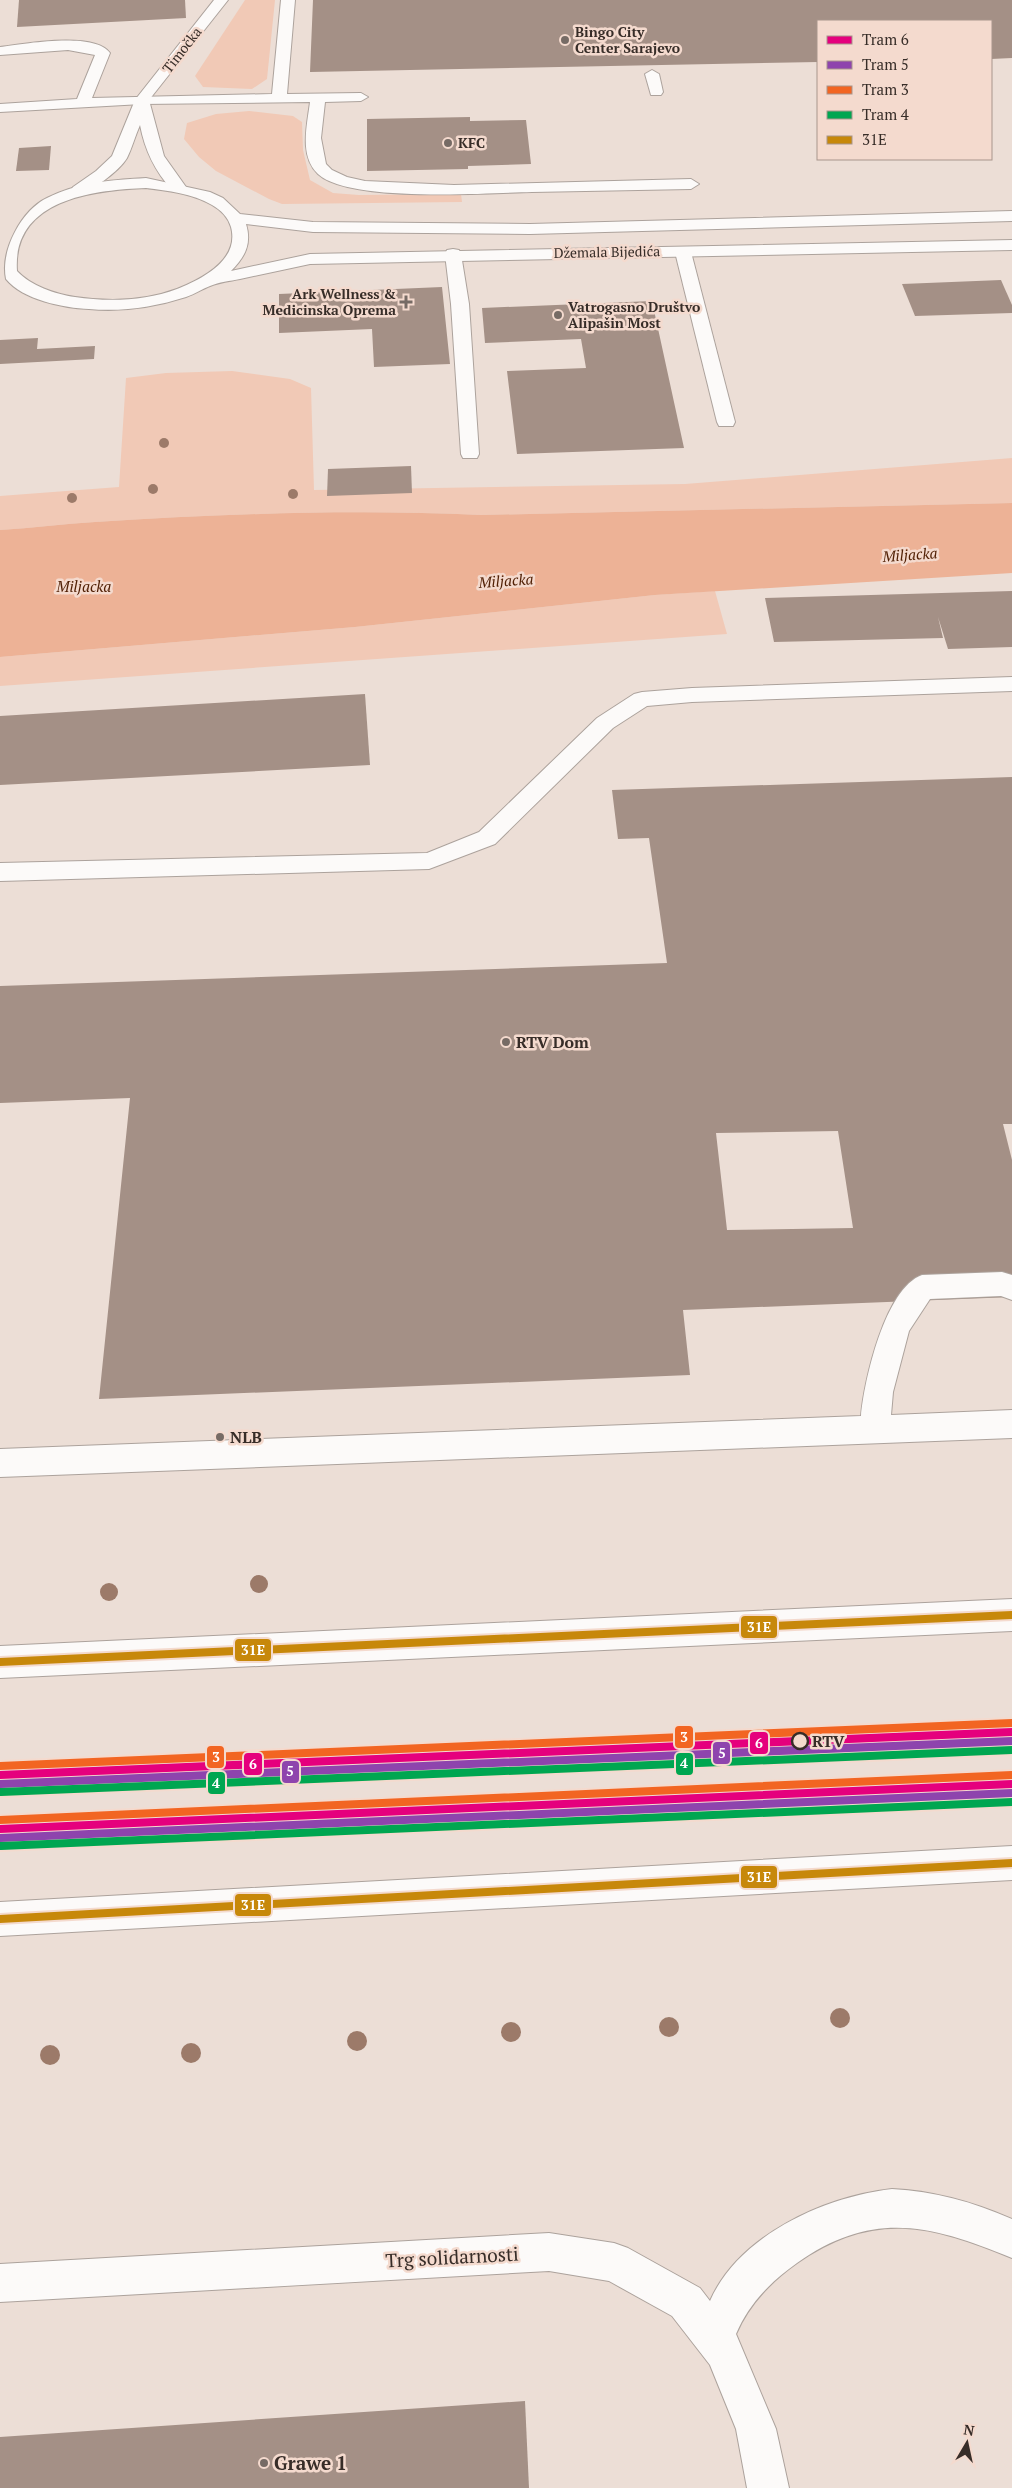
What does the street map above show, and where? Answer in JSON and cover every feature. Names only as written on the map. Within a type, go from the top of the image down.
[{"type":"street","name":"Timočka","points":[[79,190],[102,174],[119,158],[142,100],[221,0]]},
{"type":"street","points":[[279,99],[288,0]]},
{"type":"street","points":[[0,51],[81,45],[96,48],[103,53],[83,103]]},
{"type":"street","points":[[652,74],[656,92]]},
{"type":"street","points":[[0,108],[142,100],[361,97]]},
{"type":"street","points":[[325,98],[331,116]]},
{"type":"street","points":[[325,98],[314,143],[315,160],[326,174],[355,184],[378,187],[690,184]]},
{"type":"street","points":[[142,100],[155,158],[164,173],[178,187]]},
{"type":"street","points":[[335,162],[360,175],[392,180],[480,183],[507,187]]},
{"type":"street","name":"Džemala Bijedića","points":[[0,225],[22,217],[47,202],[79,190],[112,184],[146,183],[178,187],[203,194],[222,204],[236,218],[241,228],[242,239],[238,251],[225,268],[205,282]]},
{"type":"street","name":"Džemala Bijedića","points":[[236,218],[313,227],[530,229],[1012,216]]},
{"type":"street","name":"Džemala Bijedića","points":[[22,217],[6,235],[2,254],[5,273],[29,289],[58,300],[95,305],[134,303],[162,298],[205,282],[310,258],[1012,245]]},
{"type":"street","points":[[682,252],[726,422]]},
{"type":"street","points":[[453,254],[460,304],[470,454]]},
{"type":"street","points":[[0,872],[429,861],[488,838],[605,723],[642,699],[692,695],[1012,684]]},
{"type":"street","points":[[875,1430],[878,1392],[896,1327],[922,1287],[1002,1284],[1012,1288]]},
{"type":"street","points":[[0,1463],[1012,1424]]},
{"type":"street","points":[[0,1662],[1012,1615]]},
{"type":"street","points":[[0,1919],[1012,1863]]},
{"type":"street","points":[[715,2337],[734,2296],[759,2268],[793,2241],[823,2223],[863,2212],[900,2208],[939,2212],[980,2223],[1012,2239]]},
{"type":"street","name":"Trg solidarnosti","points":[[0,2283],[549,2252],[614,2262],[686,2302],[715,2337],[725,2352],[756,2429],[768,2488]]},
{"type":"shaded area","points":[[245,0],[275,0],[267,79],[252,89],[203,87],[195,76]]},
{"type":"shaded area","points":[[249,111],[293,116],[302,122],[303,150],[310,180],[333,193],[359,195],[461,194],[462,202],[282,204],[269,199],[216,171],[199,157],[184,139],[187,123],[216,114]]},
{"type":"shaded area","points":[[232,371],[290,379],[311,388],[314,490],[685,484],[1012,458],[1012,503],[481,515],[384,512],[288,513],[143,519],[0,530],[0,496],[119,487],[126,378],[166,373]]},
{"type":"shaded area","points":[[715,591],[727,634],[0,686],[0,657],[355,627],[655,595]]},
{"type":"water","name":"Miljacka","points":[[1012,503],[1012,573],[655,595],[355,627],[0,657],[0,530],[143,519],[288,513],[384,512],[481,515]]},
{"type":"building","points":[[19,0],[185,0],[186,18],[17,27]]},
{"type":"building","name":"Bingo City Center Sarajevo","points":[[313,0],[1012,0],[1012,58],[992,59],[992,20],[817,20],[817,62],[310,72]]},
{"type":"building","name":"KFC","points":[[470,117],[470,121],[526,120],[531,164],[468,166],[468,169],[367,171],[367,119]]},
{"type":"building","points":[[51,146],[49,170],[16,171],[19,148]]},
{"type":"building","points":[[1001,280],[1012,305],[1012,313],[915,316],[902,284]]},
{"type":"building","points":[[442,287],[450,364],[374,367],[372,329],[279,333],[279,294]]},
{"type":"building","points":[[652,301],[684,448],[517,454],[507,371],[586,368],[581,339],[485,343],[482,308]]},
{"type":"building","points":[[38,338],[37,349],[95,346],[94,359],[0,364],[0,340]]},
{"type":"building","points":[[411,466],[412,493],[327,496],[328,469]]},
{"type":"building","points":[[1012,591],[1012,647],[948,649],[938,617],[943,638],[774,642],[765,598]]},
{"type":"building","points":[[365,694],[370,765],[0,785],[0,716]]},
{"type":"building","name":"RTV Dom","points":[[1012,777],[1012,1124],[1003,1124],[1012,1160],[1012,1297],[683,1310],[690,1375],[99,1399],[130,1098],[0,1103],[0,986],[667,963],[649,838],[618,839],[612,790]],"holes":[[[838,1131],[853,1228],[727,1230],[716,1133]]]},
{"type":"building","name":"Grawe 1","points":[[525,2401],[529,2488],[0,2488],[0,2437]]},
{"type":"tram line","name":"3","points":[[0,1766],[1012,1723]]},
{"type":"tram line","name":"6","points":[[0,1775],[1012,1732]]},
{"type":"tram line","name":"5","points":[[0,1784],[1012,1741]]},
{"type":"tram line","name":"4","points":[[1,1792],[1012,1750]]},
{"type":"tram line","name":"3","points":[[0,1820],[1012,1775]]},
{"type":"tram line","name":"6","points":[[0,1829],[1012,1784]]},
{"type":"tram line","name":"5","points":[[0,1838],[1012,1793]]},
{"type":"tram line","name":"4","points":[[1,1846],[1012,1802]]},
{"type":"transit line","name":"31E","points":[[0,1662],[1012,1615]]},
{"type":"transit line","name":"31E","points":[[0,1919],[1012,1863]]},
{"type":"place","name":"Bingo City Center Sarajevo","points":[[565,40]]},
{"type":"place","name":"KFC","points":[[448,143]]},
{"type":"place","name":"Ark Wellness & Medicinska Oprema","points":[[406,302]]},
{"type":"place","name":"Vatrogasno Društvo Alipašin Most","points":[[558,315]]},
{"type":"place","name":"RTV Dom","points":[[506,1042]]},
{"type":"place","name":"NLB","points":[[220,1437]]},
{"type":"place","name":"RTV","points":[[800,1741]]},
{"type":"place","name":"Grawe 1","points":[[264,2463]]}]
